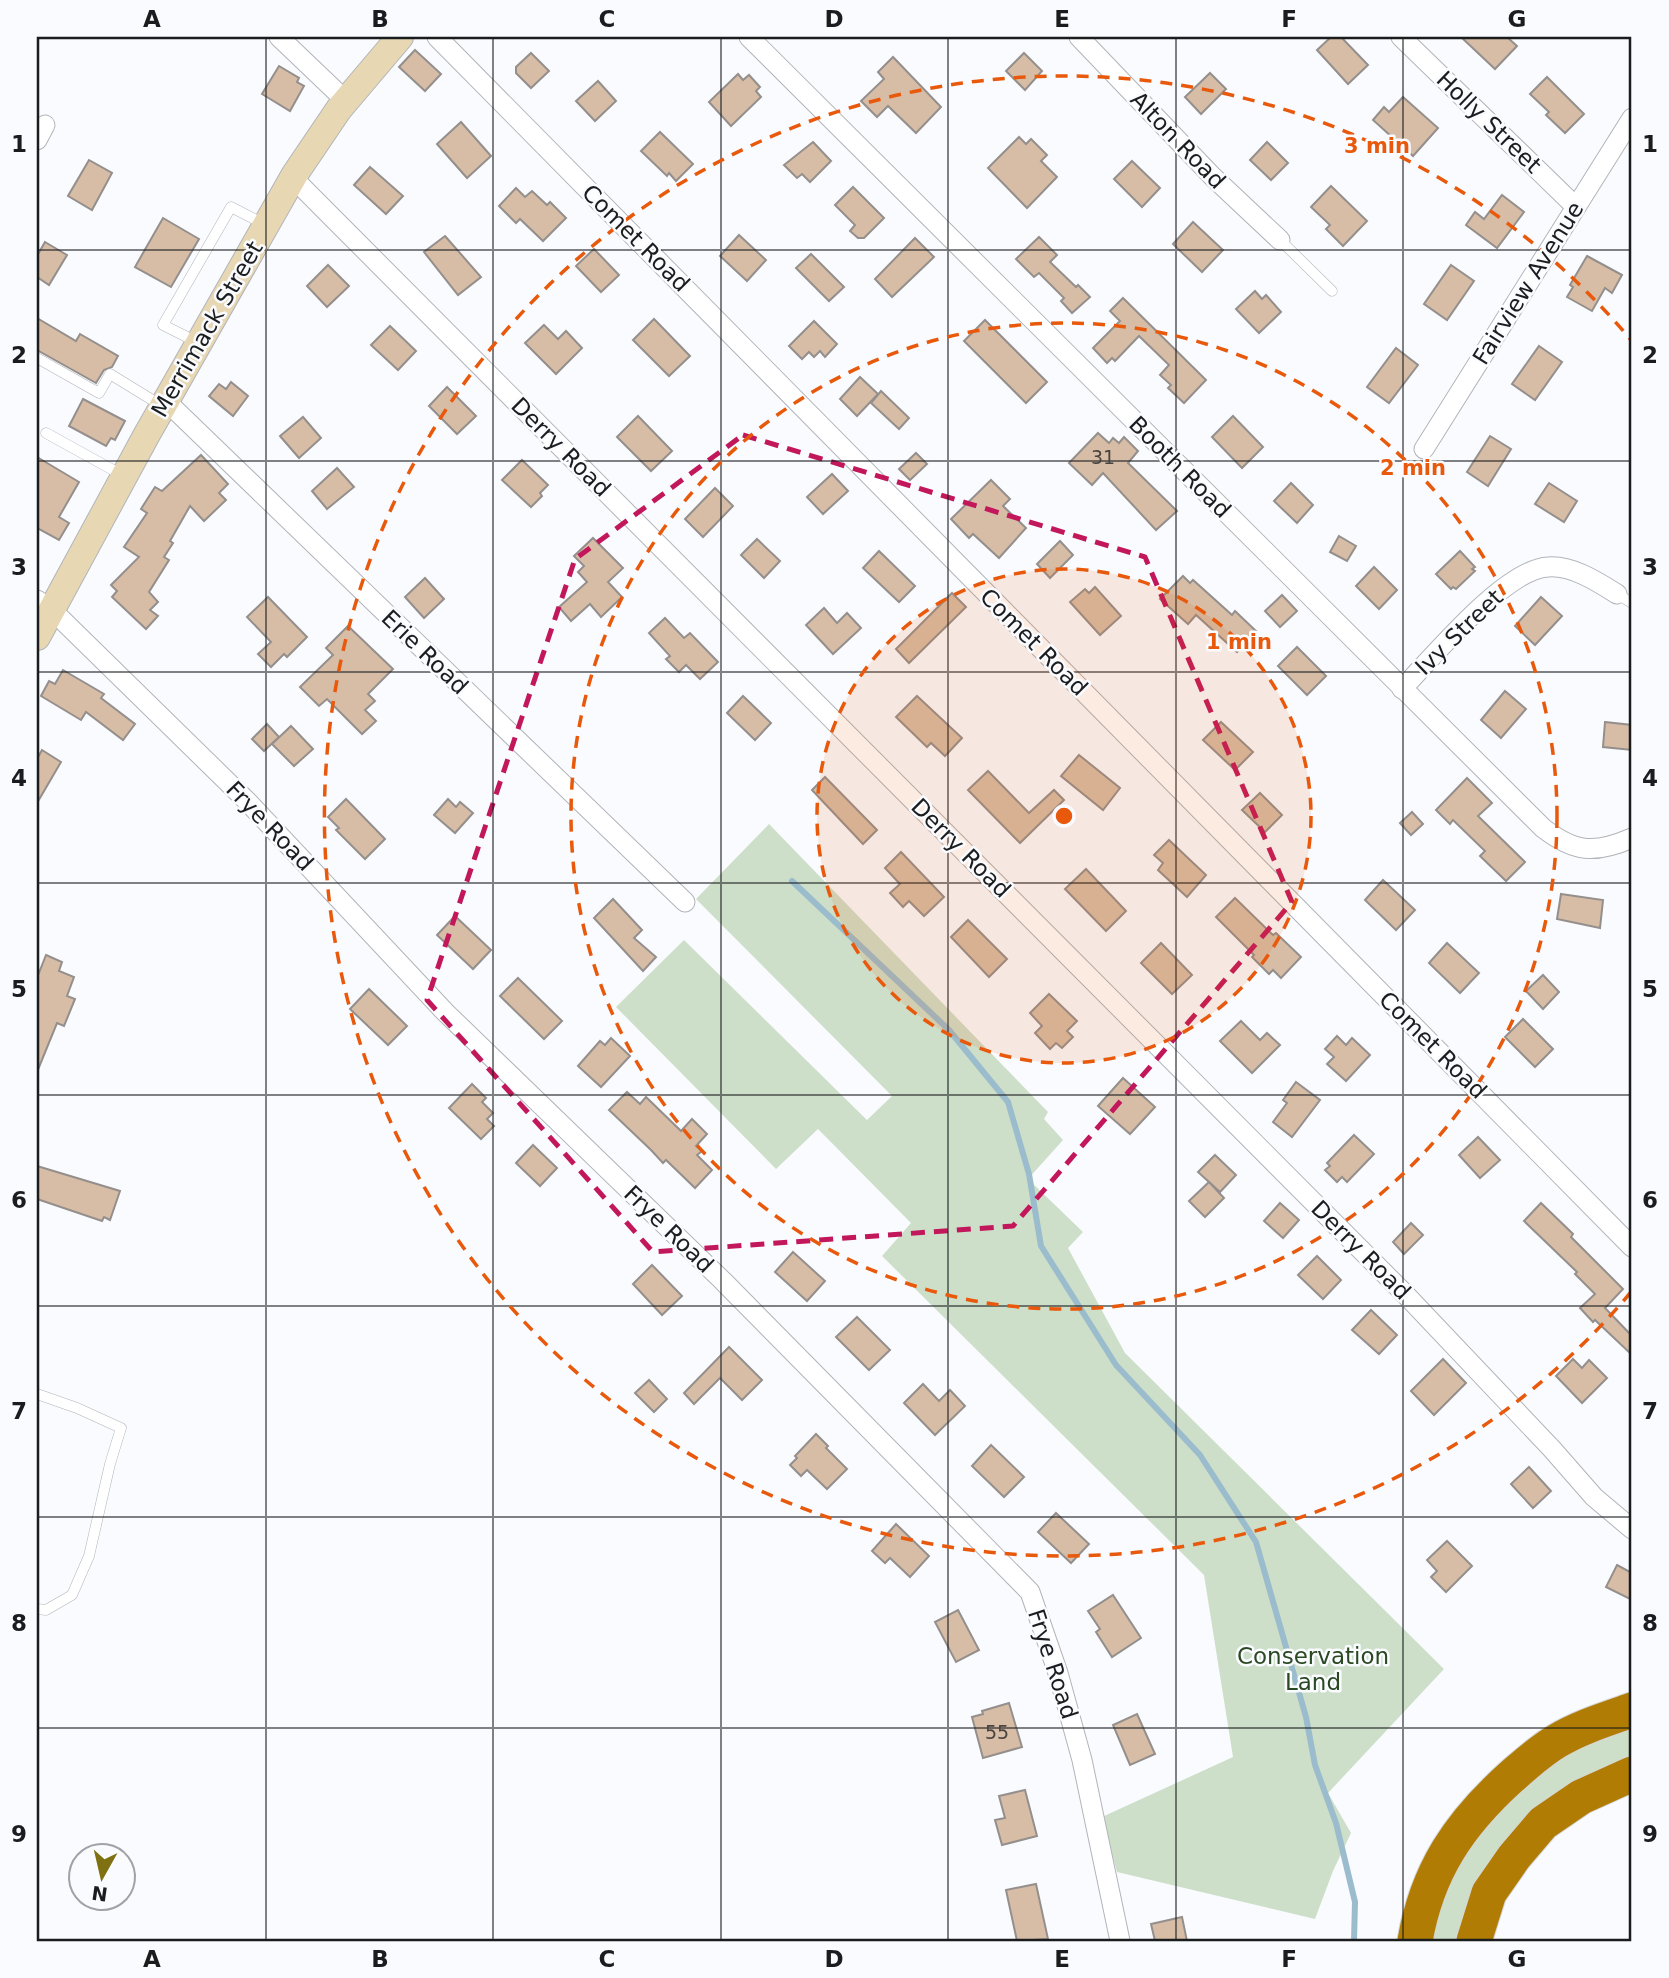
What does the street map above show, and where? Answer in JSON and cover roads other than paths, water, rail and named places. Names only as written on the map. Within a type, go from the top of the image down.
[{"type":"highway","points":[[1415,1941],[1431,1882],[1447,1849],[1470,1817],[1535,1756],[1559,1740],[1632,1710]]},
{"type":"highway","points":[[1474,1941],[1489,1893],[1514,1857],[1544,1823],[1581,1797],[1632,1774]]},
{"type":"main road","name":"Merrimack Street","points":[[37,637],[44,605],[124,476],[293,178],[346,101],[400,37]]},
{"type":"street","points":[[279,37],[346,101]]},
{"type":"street","name":"Comet Road","points":[[437,37],[1632,1247]]},
{"type":"street","name":"Booth Road","points":[[749,37],[1524,810],[1560,841],[1577,848],[1606,847],[1632,838]]},
{"type":"street","name":"Alton Road","points":[[1079,37],[1213,177],[1280,240]]},
{"type":"street","name":"Holly Street","points":[[1402,37],[1576,207]]},
{"type":"street","name":"Fairview Avenue","points":[[1424,449],[1632,118]]},
{"type":"street","name":"Derry Road","points":[[293,178],[1405,1294],[1594,1497],[1628,1527]]},
{"type":"street","name":"Erie Road","points":[[164,404],[685,902]]},
{"type":"street","name":"Ivy Street","points":[[1402,689],[1486,603],[1518,577],[1536,569],[1550,566],[1565,569],[1600,583],[1625,599]]},
{"type":"street","name":"Frye Road","points":[[44,605],[247,801],[445,1013],[723,1281],[1030,1592],[1058,1672],[1082,1760],[1120,1941]]},
{"type":"lane","points":[[199,343],[163,325],[231,206],[266,225]]},
{"type":"lane","points":[[1280,240],[1332,291]]},
{"type":"lane","points":[[37,358],[99,393],[110,374],[164,404]]},
{"type":"lane","points":[[46,433],[124,476]]},
{"type":"lane","points":[[37,1394],[78,1408],[121,1429],[110,1464],[89,1556],[72,1595],[46,1610],[37,1609]]},
{"type":"waterway","points":[[792,881],[949,1030],[1008,1102],[1029,1174],[1041,1246],[1116,1365],[1200,1455],[1256,1542],[1306,1717],[1315,1765],[1336,1823],[1355,1902],[1354,1941]]},
{"type":"park label","name":"Conservation Land","points":[[1313,1669]]}]
